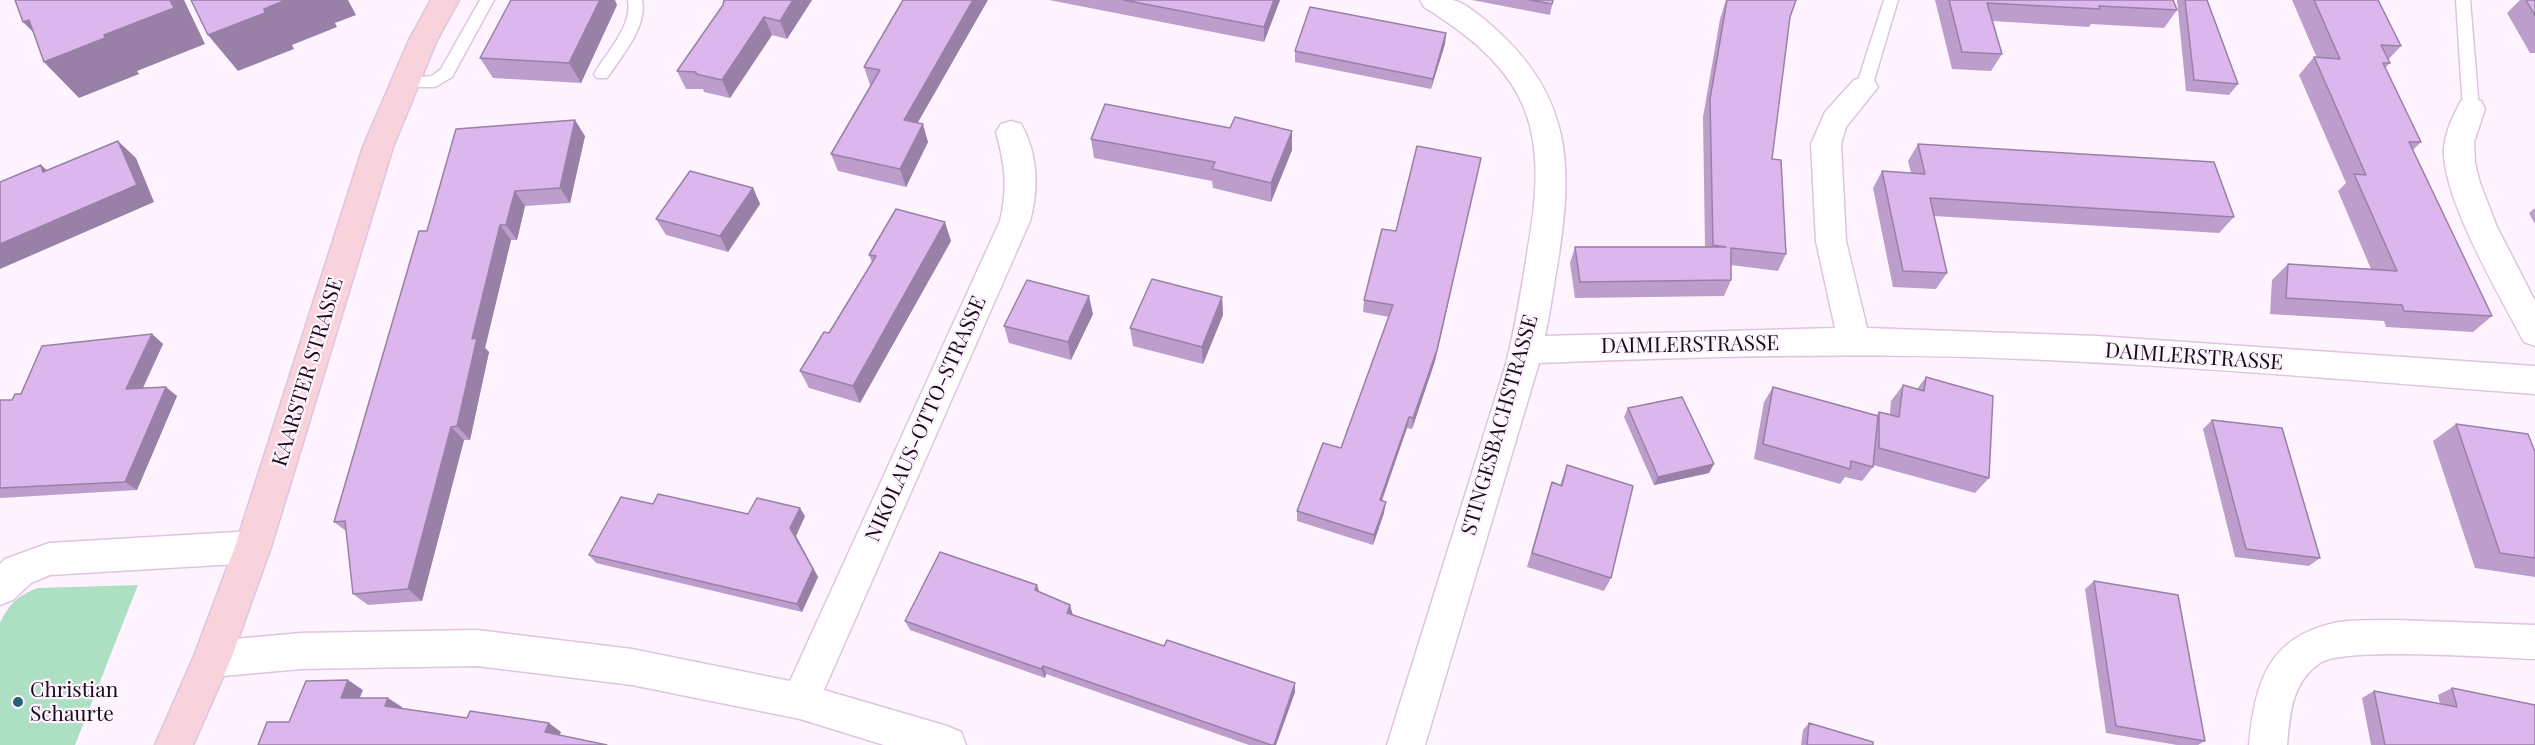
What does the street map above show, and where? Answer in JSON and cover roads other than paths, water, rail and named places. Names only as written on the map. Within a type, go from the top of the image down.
[{"type":"main road","name":"KAARSTER STRASSE","points":[[174,745],[212,659],[253,547],[378,147],[423,40],[445,0]]},
{"type":"street","name":"STINGESBACHSTRASSE","points":[[1406,745],[1526,350],[1552,198],[1552,168],[1548,134],[1537,104],[1508,58],[1466,20],[1434,0]]},
{"type":"street","points":[[1854,342],[1831,241],[1826,144],[1827,135],[1840,113],[1864,87]]},
{"type":"street","points":[[2471,109],[2460,132],[2459,162],[2475,210],[2535,333]]},
{"type":"street","name":"NIKOLAUS-OTTO-STRASSE","points":[[800,701],[1015,221],[1022,199],[1022,170],[1011,132]]},
{"type":"street","name":"DAIMLERSTRASSE","points":[[1526,350],[1655,344],[1854,342],[2043,347],[2535,380]]},
{"type":"street","points":[[0,588],[18,571],[49,559],[253,547]]},
{"type":"street","points":[[2268,745],[2272,704],[2280,683],[2293,663],[2310,648],[2336,640],[2395,637],[2535,642]]},
{"type":"street","points":[[212,659],[301,651],[477,648],[632,667],[800,701],[947,745]]},
{"type":"lane","points":[[405,82],[435,81],[447,73],[487,0]]},
{"type":"lane","points":[[602,74],[636,15],[637,4],[634,0]]},
{"type":"lane","points":[[1864,87],[1891,0]]},
{"type":"lane","points":[[2463,0],[2471,109]]},
{"type":"place","name":"Christian Schaurte","points":[[18,702]]}]
